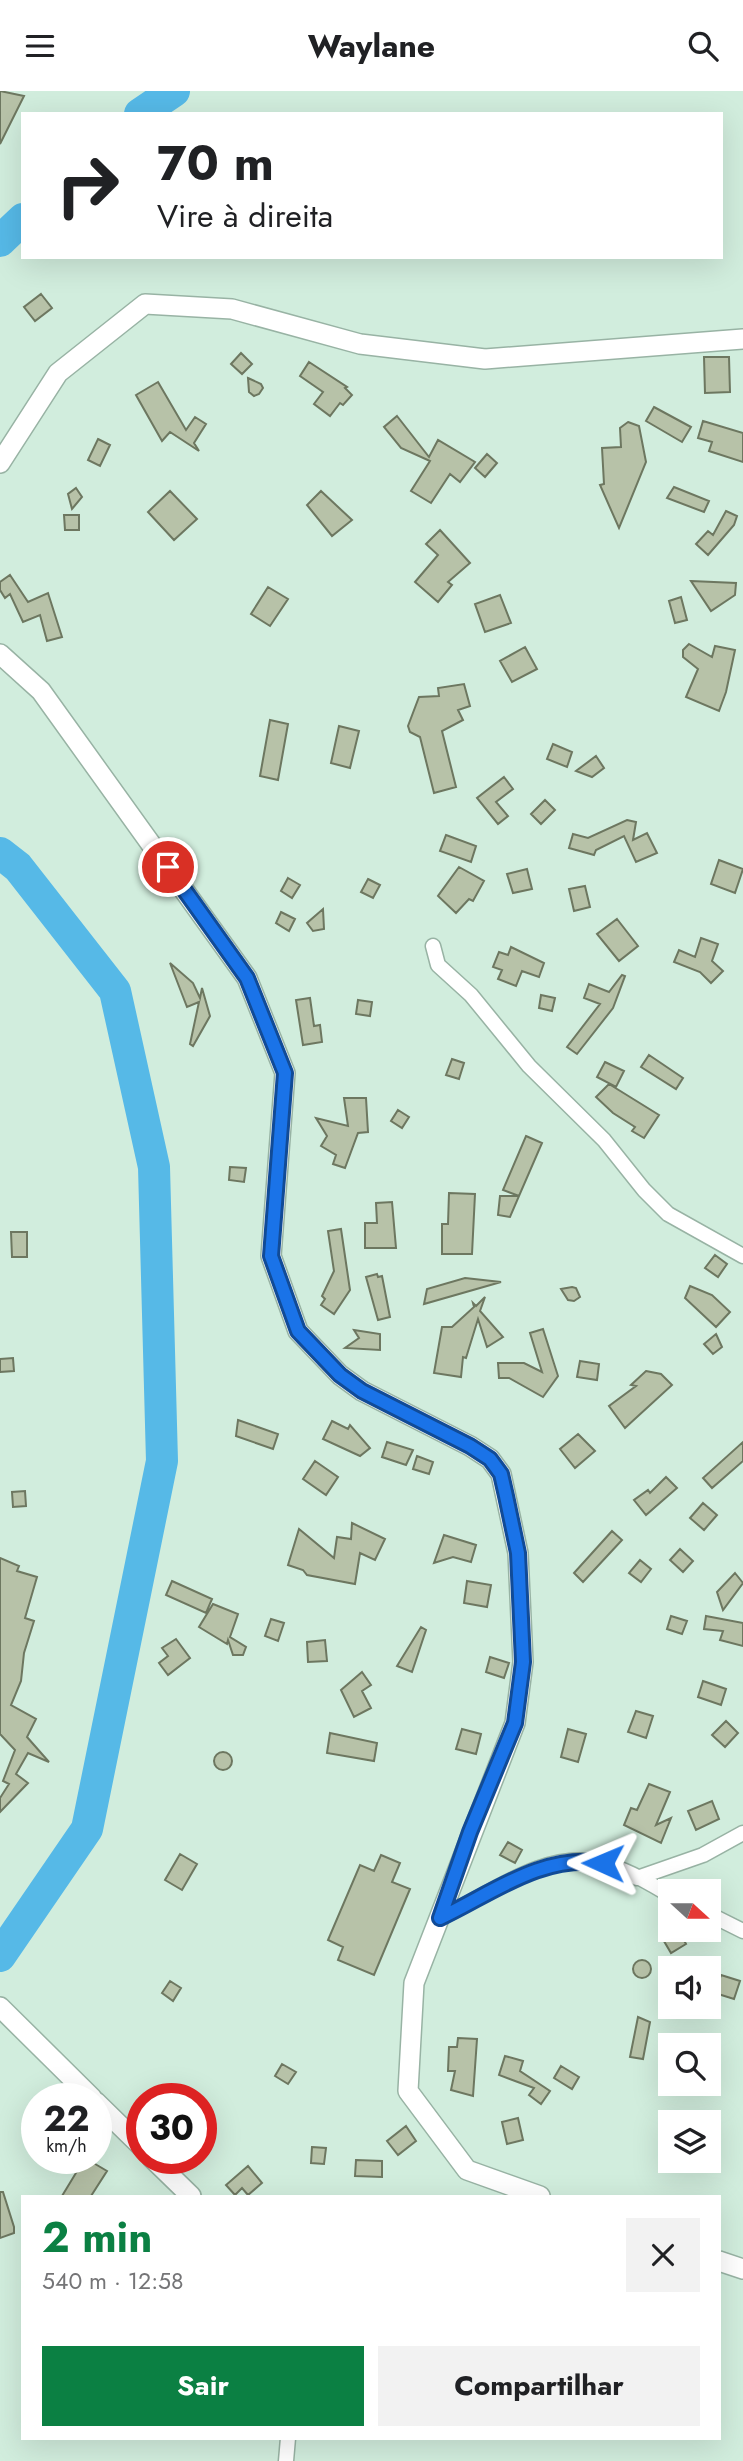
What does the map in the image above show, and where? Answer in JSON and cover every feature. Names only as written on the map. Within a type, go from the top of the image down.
[{"type":"street","points":[[0,463],[58,373],[145,304],[232,309],[360,344],[485,359],[743,339]]},
{"type":"street","points":[[0,654],[41,691],[247,978],[285,1073],[271,1256],[298,1331],[340,1375],[362,1391],[470,1446],[490,1459],[501,1474],[518,1553],[523,1662],[515,1723],[470,1832],[414,1983],[408,2091],[467,2170],[537,2195]]},
{"type":"street","points":[[433,946],[438,965],[471,995],[529,1066],[604,1140],[652,1198],[668,1213],[743,1257]]},
{"type":"street","points":[[637,1878],[703,1855],[743,1833]]},
{"type":"street","points":[[440,1918],[501,1885],[556,1864],[603,1863],[658,1889]]},
{"type":"street","points":[[721,1920],[743,1931]]},
{"type":"street","points":[[4,2011],[77,2083]]},
{"type":"street","points":[[112,2118],[126,2131]]},
{"type":"street","points":[[168,2174],[190,2195]]},
{"type":"street","points":[[721,2262],[743,2269]]},
{"type":"street","points":[[286,2461],[288,2440]]},
{"type":"building","points":[[0,91],[24,96],[0,144]]},
{"type":"building","points":[[41,294],[52,308],[35,321],[24,307]]},
{"type":"building","points":[[241,353],[252,364],[242,374],[231,364]]},
{"type":"building","points":[[704,357],[729,357],[730,392],[705,393]]},
{"type":"building","points":[[309,362],[347,387],[345,388],[352,395],[343,405],[340,403],[330,416],[314,404],[323,392],[300,376]]},
{"type":"building","points":[[248,378],[261,384],[263,388],[259,394],[254,396],[249,392]]},
{"type":"building","points":[[158,382],[186,430],[195,417],[206,424],[194,443],[199,451],[170,432],[162,441],[136,395]]},
{"type":"building","points":[[654,407],[691,427],[682,442],[646,421]]},
{"type":"building","points":[[397,416],[429,457],[438,440],[475,462],[460,482],[450,474],[431,503],[411,491],[430,461],[401,448],[384,427]]},
{"type":"building","points":[[703,421],[743,433],[743,462],[709,451],[712,442],[698,438]]},
{"type":"building","points":[[628,422],[639,426],[646,462],[619,528],[600,485],[604,484],[602,448],[621,447],[620,428]]},
{"type":"building","points":[[98,439],[110,445],[100,466],[88,460]]},
{"type":"building","points":[[487,454],[497,463],[485,477],[475,468]]},
{"type":"building","points":[[674,487],[709,501],[704,512],[667,498]]},
{"type":"building","points":[[76,488],[82,497],[72,509],[68,494]]},
{"type":"building","points":[[170,491],[197,519],[174,540],[148,512]]},
{"type":"building","points":[[321,491],[352,520],[332,536],[307,505]]},
{"type":"building","points":[[726,511],[737,516],[734,525],[708,555],[696,544],[708,531],[713,535]]},
{"type":"building","points":[[64,515],[79,515],[79,530],[65,530]]},
{"type":"building","points":[[440,530],[470,563],[448,582],[452,585],[438,602],[415,582],[438,555],[426,544]]},
{"type":"building","points":[[10,575],[28,602],[48,593],[62,637],[47,641],[40,615],[23,622],[10,594],[5,598],[0,590],[0,582]]},
{"type":"building","points":[[691,581],[736,583],[735,595],[711,611]]},
{"type":"building","points":[[268,587],[288,599],[270,626],[251,614]]},
{"type":"building","points":[[500,595],[511,623],[485,632],[475,604]]},
{"type":"building","points":[[681,597],[687,620],[675,623],[669,601]]},
{"type":"building","points":[[689,644],[712,657],[715,646],[735,650],[719,711],[686,697],[698,669],[683,657],[683,650]]},
{"type":"building","points":[[525,647],[537,669],[512,682],[500,661]]},
{"type":"building","points":[[464,684],[470,706],[458,710],[463,720],[442,731],[456,787],[434,793],[420,737],[410,732],[408,726],[419,697],[439,696],[438,688]]},
{"type":"building","points":[[270,720],[288,724],[278,780],[260,776]]},
{"type":"building","points":[[339,726],[359,731],[350,768],[331,763]]},
{"type":"building","points":[[553,744],[572,752],[567,767],[547,759]]},
{"type":"building","points":[[596,756],[604,768],[592,777],[576,771]]},
{"type":"building","points":[[504,777],[513,789],[496,802],[508,816],[498,824],[477,798]]},
{"type":"building","points":[[545,800],[555,810],[541,824],[531,814]]},
{"type":"building","points":[[627,820],[636,822],[633,840],[647,833],[657,853],[636,862],[624,836],[596,850],[594,855],[569,848],[573,834],[588,838]]},
{"type":"building","points":[[446,835],[476,846],[471,862],[440,851]]},
{"type":"building","points":[[719,860],[743,869],[735,893],[711,884]]},
{"type":"building","points":[[459,867],[484,881],[473,901],[469,899],[456,913],[438,896]]},
{"type":"building","points":[[527,869],[532,889],[513,893],[507,874]]},
{"type":"building","points":[[288,878],[300,885],[292,898],[281,891]]},
{"type":"building","points":[[368,879],[380,885],[373,898],[361,892]]},
{"type":"building","points":[[585,886],[590,907],[574,911],[569,889]]},
{"type":"building","points":[[323,909],[324,929],[313,931],[307,923]]},
{"type":"building","points":[[281,912],[295,919],[289,931],[276,923]]},
{"type":"building","points":[[617,919],[638,946],[619,961],[597,934]]},
{"type":"building","points":[[701,938],[718,944],[712,961],[723,971],[711,983],[700,972],[674,962],[679,950],[695,957]]},
{"type":"building","points":[[511,947],[544,963],[539,977],[522,971],[516,986],[498,979],[502,970],[493,967],[499,952],[508,955]]},
{"type":"building","points":[[170,963],[193,983],[200,998],[202,988],[210,1016],[193,1046],[190,1044],[199,1002],[187,1007]]},
{"type":"building","points":[[622,975],[625,976],[613,1008],[577,1054],[567,1047],[600,1004],[584,998],[589,984],[609,992]]},
{"type":"building","points":[[541,995],[555,998],[552,1011],[539,1008]]},
{"type":"building","points":[[310,998],[314,1026],[320,1025],[322,1042],[303,1045],[296,1000]]},
{"type":"building","points":[[358,1000],[372,1002],[370,1016],[356,1014]]},
{"type":"building","points":[[649,1055],[683,1078],[676,1089],[641,1067]]},
{"type":"building","points":[[452,1059],[464,1063],[459,1079],[446,1075]]},
{"type":"building","points":[[605,1062],[624,1071],[616,1087],[597,1077]]},
{"type":"building","points":[[609,1084],[659,1115],[644,1138],[632,1131],[635,1127],[613,1113],[596,1097]]},
{"type":"building","points":[[344,1098],[366,1098],[368,1132],[358,1133],[345,1168],[333,1164],[336,1155],[321,1146],[327,1136],[316,1118],[348,1126]]},
{"type":"building","points":[[398,1110],[409,1117],[402,1128],[391,1121]]},
{"type":"building","points":[[526,1136],[542,1143],[519,1196],[503,1190]]},
{"type":"building","points":[[230,1167],[246,1168],[244,1182],[229,1180]]},
{"type":"building","points":[[449,1193],[475,1194],[472,1254],[442,1254],[442,1224],[448,1224]]},
{"type":"building","points":[[500,1196],[519,1196],[510,1217],[498,1215]]},
{"type":"building","points":[[392,1202],[396,1248],[365,1248],[365,1223],[377,1223],[376,1203]]},
{"type":"building","points":[[341,1229],[350,1290],[334,1314],[321,1305],[325,1299],[322,1296],[334,1271],[328,1231]]},
{"type":"building","points":[[11,1232],[27,1232],[27,1257],[12,1257]]},
{"type":"building","points":[[715,1255],[727,1264],[718,1277],[705,1268]]},
{"type":"building","points":[[377,1274],[378,1277],[382,1276],[390,1317],[378,1320],[366,1277]]},
{"type":"building","points":[[465,1278],[501,1282],[424,1304],[427,1289]]},
{"type":"building","points":[[690,1286],[712,1295],[730,1312],[716,1327],[685,1298]]},
{"type":"building","points":[[576,1288],[580,1297],[574,1301],[568,1300],[561,1289]]},
{"type":"building","points":[[485,1297],[480,1311],[503,1337],[487,1347],[478,1319],[466,1358],[463,1357],[461,1377],[434,1373],[442,1327],[452,1327],[474,1307],[473,1303],[476,1306]]},
{"type":"building","points":[[543,1329],[558,1376],[543,1397],[509,1378],[499,1378],[498,1363],[524,1363],[542,1372],[530,1333]]},
{"type":"building","points":[[354,1330],[380,1334],[380,1350],[345,1348],[359,1338]]},
{"type":"building","points":[[716,1334],[722,1347],[713,1354],[704,1344]]},
{"type":"building","points":[[13,1358],[14,1371],[0,1372],[0,1359]]},
{"type":"building","points":[[580,1361],[599,1364],[597,1380],[577,1377]]},
{"type":"building","points":[[646,1371],[661,1374],[672,1385],[625,1428],[609,1406],[636,1386],[631,1385]]},
{"type":"building","points":[[238,1420],[278,1434],[273,1449],[236,1436]]},
{"type":"building","points":[[332,1421],[348,1429],[350,1425],[370,1448],[360,1456],[323,1439]]},
{"type":"building","points":[[578,1434],[595,1451],[575,1468],[560,1449]]},
{"type":"building","points":[[387,1442],[413,1450],[406,1465],[382,1457]]},
{"type":"building","points":[[743,1442],[743,1461],[712,1488],[703,1478]]},
{"type":"building","points":[[417,1456],[433,1462],[429,1474],[413,1469]]},
{"type":"building","points":[[315,1461],[338,1477],[326,1495],[303,1479]]},
{"type":"building","points":[[666,1477],[677,1488],[646,1515],[634,1500],[648,1490],[650,1493]]},
{"type":"building","points":[[25,1491],[26,1506],[13,1507],[12,1492]]},
{"type":"building","points":[[703,1503],[717,1515],[704,1530],[690,1518]]},
{"type":"building","points":[[352,1523],[385,1539],[375,1560],[360,1553],[355,1584],[307,1575],[303,1570],[288,1565],[299,1529],[334,1558],[337,1537],[351,1539]]},
{"type":"building","points":[[612,1531],[622,1540],[583,1582],[574,1573]]},
{"type":"building","points":[[444,1535],[476,1545],[471,1562],[453,1557],[434,1563]]},
{"type":"building","points":[[680,1549],[693,1561],[683,1572],[670,1560]]},
{"type":"building","points":[[0,1558],[19,1566],[17,1571],[37,1577],[25,1618],[34,1621],[24,1653],[21,1681],[11,1705],[36,1719],[27,1737],[49,1762],[28,1753],[16,1774],[28,1783],[0,1812],[0,1798],[9,1784],[3,1781],[15,1750],[0,1734]]},
{"type":"building","points":[[640,1560],[651,1569],[641,1582],[629,1573]]},
{"type":"building","points":[[735,1573],[743,1583],[723,1610],[717,1592]]},
{"type":"building","points":[[172,1581],[212,1599],[206,1613],[166,1595]]},
{"type":"building","points":[[467,1581],[491,1585],[487,1607],[464,1603]]},
{"type":"building","points":[[213,1604],[238,1614],[230,1637],[246,1647],[243,1655],[233,1655],[228,1640],[227,1644],[199,1627]]},
{"type":"building","points":[[671,1616],[687,1621],[682,1634],[667,1629]]},
{"type":"building","points":[[706,1616],[743,1623],[743,1646],[720,1640],[723,1631],[704,1629]]},
{"type":"building","points":[[271,1619],[284,1623],[278,1641],[265,1636]]},
{"type":"building","points":[[421,1627],[426,1630],[412,1672],[397,1666]]},
{"type":"building","points":[[176,1639],[190,1658],[168,1675],[159,1663],[168,1656],[162,1648]]},
{"type":"building","points":[[325,1640],[327,1661],[308,1662],[307,1642]]},
{"type":"building","points":[[490,1657],[509,1663],[504,1678],[486,1672]]},
{"type":"building","points":[[362,1672],[371,1685],[362,1691],[371,1708],[354,1717],[341,1690]]},
{"type":"building","points":[[703,1681],[726,1689],[721,1705],[698,1697]]},
{"type":"building","points":[[636,1711],[653,1716],[646,1738],[628,1732]]},
{"type":"building","points":[[726,1721],[738,1733],[725,1747],[712,1735]]},
{"type":"building","points":[[462,1729],[481,1734],[476,1754],[456,1749]]},
{"type":"building","points":[[568,1729],[586,1734],[578,1762],[561,1757]]},
{"type":"building","points":[[330,1733],[377,1743],[374,1761],[327,1753]]},
{"type":"building","points":[[219,1752],[227,1752],[232,1761],[230,1768],[219,1770],[214,1765],[214,1757]]},
{"type":"building","points":[[649,1784],[670,1792],[656,1825],[671,1818],[661,1843],[624,1825],[631,1808],[637,1810]]},
{"type":"building","points":[[712,1801],[719,1819],[696,1830],[688,1811]]},
{"type":"building","points":[[508,1842],[522,1850],[515,1863],[500,1855]]},
{"type":"building","points":[[180,1854],[197,1864],[182,1890],[165,1880]]},
{"type":"building","points":[[381,1855],[400,1863],[392,1882],[410,1889],[374,1975],[338,1960],[343,1947],[328,1940],[360,1865],[374,1871]]},
{"type":"building","points":[[665,1943],[685,1943],[686,1944],[671,1953]]},
{"type":"building","points":[[642,1960],[648,1963],[651,1969],[648,1975],[642,1978],[636,1975],[633,1969],[636,1963]]},
{"type":"building","points":[[721,1975],[740,1981],[734,1999],[721,1995]]},
{"type":"building","points":[[170,1981],[181,1988],[173,2001],[162,1993]]},
{"type":"building","points":[[638,2017],[650,2022],[643,2059],[630,2057]]},
{"type":"building","points":[[458,2038],[477,2039],[473,2096],[451,2090],[455,2071],[448,2071],[449,2047],[457,2047]]},
{"type":"building","points":[[505,2056],[523,2061],[520,2071],[550,2091],[541,2104],[529,2095],[534,2088],[499,2075]]},
{"type":"building","points":[[282,2064],[296,2072],[288,2084],[275,2076]]},
{"type":"building","points":[[561,2066],[579,2077],[572,2089],[554,2078]]},
{"type":"building","points":[[518,2118],[523,2140],[507,2144],[502,2122]]},
{"type":"building","points":[[406,2126],[416,2141],[398,2155],[387,2141]]},
{"type":"building","points":[[312,2147],[326,2148],[324,2164],[311,2163]]},
{"type":"building","points":[[356,2160],[382,2161],[382,2177],[355,2176]]},
{"type":"building","points":[[248,2166],[262,2183],[248,2195],[242,2188],[235,2195],[226,2185]]},
{"type":"building","points":[[75,2174],[105,2174],[92,2195],[63,2195]]},
{"type":"building","points":[[0,2192],[3,2192],[14,2233],[0,2238]]},
{"type":"waterway","points":[[143,112],[174,91]]},
{"type":"waterway","points":[[0,241],[21,221]]},
{"type":"waterway","points":[[0,853],[18,867],[115,991],[154,1167],[162,1461],[87,1829],[0,1956]]},
{"type":"route","points":[[168,867],[247,978],[285,1073],[271,1256],[298,1331],[340,1375],[362,1391],[470,1446],[490,1459],[501,1474],[518,1553],[523,1662],[515,1723],[470,1832],[440,1918],[532,1871],[556,1864],[588,1861],[603,1863]]}]
